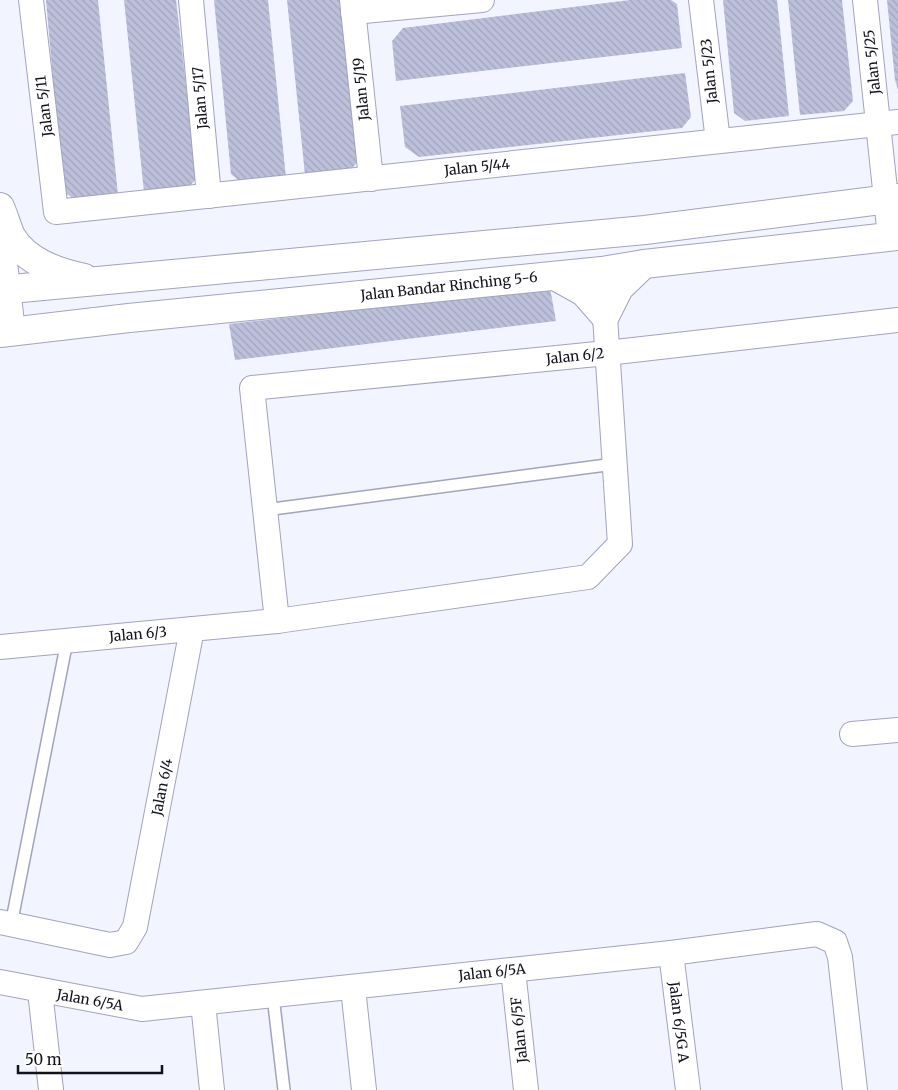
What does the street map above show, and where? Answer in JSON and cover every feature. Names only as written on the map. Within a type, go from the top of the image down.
[{"type":"street","name":"Jalan 5/11","points":[[31,0],[56,212]]},
{"type":"street","name":"Jalan 5/17","points":[[191,0],[210,196]]},
{"type":"street","points":[[352,6],[482,0]]},
{"type":"street","name":"Jalan 5/23","points":[[702,0],[718,141]]},
{"type":"street","name":"Jalan 5/25","points":[[865,0],[888,123],[894,236]]},
{"type":"street","name":"Jalan 5/19","points":[[352,6],[370,179]]},
{"type":"street","name":"Jalan 5/44","points":[[56,212],[888,123]]},
{"type":"street","points":[[4,290],[645,230],[893,199]]},
{"type":"street","points":[[0,207],[12,237],[30,259],[54,269],[100,281]]},
{"type":"street","points":[[0,220],[6,332]]},
{"type":"street","points":[[552,239],[602,271],[645,230]]},
{"type":"street","name":"Jalan Bandar Rinching 5-6","points":[[6,332],[556,276],[644,264],[894,236]]},
{"type":"street","points":[[556,276],[584,292],[605,316],[620,288],[644,264]]},
{"type":"street","name":"Jalan 6/3","points":[[0,647],[277,621],[588,577],[620,544],[602,271]]},
{"type":"street","name":"Jalan 6/2","points":[[265,510],[252,388],[607,353],[898,320]]},
{"type":"street","points":[[265,510],[277,621]]},
{"type":"street","name":"Jalan 6/4","points":[[5,924],[110,945],[126,942],[135,927],[192,629]]},
{"type":"street","points":[[852,734],[898,730]]},
{"type":"street","name":"Jalan 6/5A","points":[[0,982],[142,1009],[671,953],[817,934],[835,942],[840,957],[855,1090]]},
{"type":"street","name":"Jalan 6/5G A","points":[[671,953],[688,1090]]},
{"type":"street","name":"Jalan 6/5F","points":[[513,970],[526,1090]]},
{"type":"street","points":[[353,988],[364,1090]]},
{"type":"street","points":[[40,991],[51,1090]]},
{"type":"street","points":[[203,1003],[212,1090]]},
{"type":"lane","points":[[265,510],[614,464]]},
{"type":"lane","points":[[5,924],[67,641]]},
{"type":"lane","points":[[273,996],[284,1090]]},
{"type":"building","points":[[46,0],[98,0],[118,195],[74,199],[63,191]]},
{"type":"building","points":[[124,0],[176,0],[197,178],[188,188],[144,192]]},
{"type":"building","points":[[214,0],[268,0],[286,178],[242,183],[231,174]]},
{"type":"building","points":[[287,0],[341,0],[359,161],[349,171],[305,175]]},
{"type":"building","points":[[630,0],[671,0],[677,4],[682,48],[396,81],[392,41],[403,28]]},
{"type":"building","points":[[723,0],[777,0],[789,116],[745,121],[734,113]]},
{"type":"building","points":[[788,0],[842,0],[853,101],[844,111],[800,115]]},
{"type":"building","points":[[887,0],[898,0],[898,90],[895,80]]},
{"type":"building","points":[[685,73],[691,117],[682,128],[419,157],[405,147],[400,106]]},
{"type":"building","points":[[550,288],[556,321],[235,360],[229,324]]}]
